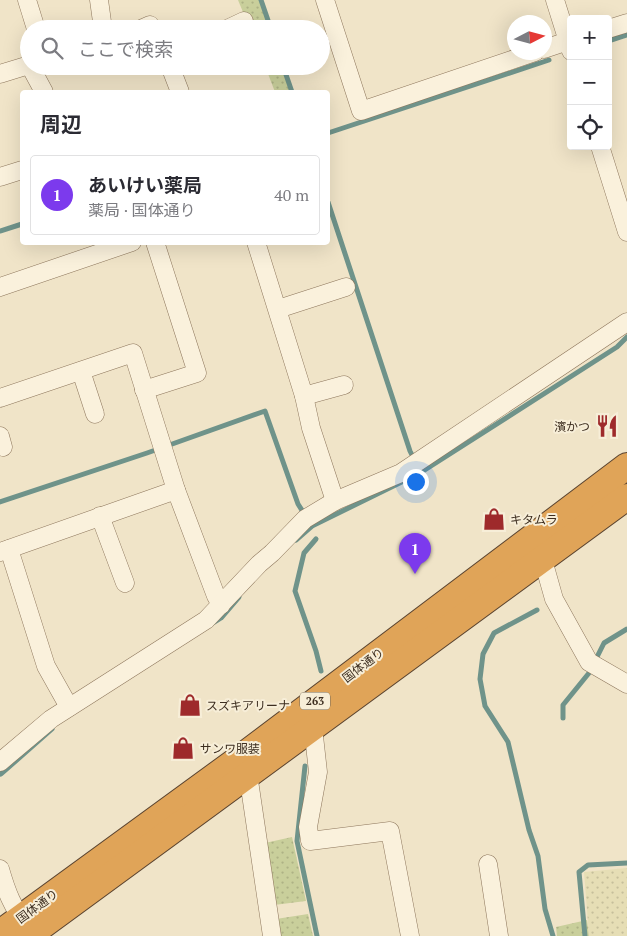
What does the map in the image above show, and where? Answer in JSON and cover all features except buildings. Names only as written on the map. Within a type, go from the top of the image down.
[{"type":"highway","name":"国体通り","points":[[20,930],[252,749],[627,466]]},
{"type":"highway","name":"国体通り","points":[[20,930],[248,774],[627,497]]},
{"type":"street","points":[[27,0],[33,20]]},
{"type":"street","points":[[100,0],[102,20]]},
{"type":"street","points":[[326,0],[360,112],[512,60]]},
{"type":"street","points":[[555,0],[567,35]]},
{"type":"street","points":[[612,28],[627,23]]},
{"type":"street","points":[[552,47],[567,45]]},
{"type":"street","points":[[0,74],[20,68]]},
{"type":"street","points":[[35,75],[43,90]]},
{"type":"street","points":[[173,75],[179,90]]},
{"type":"street","points":[[601,150],[627,232]]},
{"type":"street","points":[[0,177],[20,171]]},
{"type":"street","points":[[0,287],[123,245]]},
{"type":"street","points":[[144,390],[196,373],[156,245]]},
{"type":"street","points":[[257,245],[278,308],[304,396],[311,428],[335,501]]},
{"type":"street","points":[[278,308],[346,287]]},
{"type":"street","points":[[0,762],[50,719],[206,620],[259,564],[308,518],[335,501],[401,473],[627,322]]},
{"type":"street","points":[[0,398],[133,354],[176,490],[216,596],[222,605]]},
{"type":"street","points":[[81,371],[95,414]]},
{"type":"street","points":[[304,396],[344,385]]},
{"type":"street","points":[[69,707],[46,666],[4,550],[176,490]]},
{"type":"street","points":[[100,516],[125,583]]},
{"type":"street","points":[[543,560],[554,599],[594,666],[627,684]]},
{"type":"street","points":[[313,727],[318,772],[308,827],[310,841],[390,831],[410,936]]},
{"type":"street","points":[[248,774],[272,936]]},
{"type":"street","points":[[488,864],[499,936]]},
{"type":"street","points":[[0,869],[20,930]]},
{"type":"shaded area","points":[[627,868],[627,936],[589,936],[584,872]]},
{"type":"green space","points":[[238,0],[260,0],[266,20],[246,20]]},
{"type":"green space","points":[[268,75],[285,75],[289,90],[274,90]]},
{"type":"green space","points":[[292,837],[306,901],[274,905],[265,843]]},
{"type":"green space","points":[[308,914],[313,936],[278,936],[276,919]]},
{"type":"green space","points":[[587,920],[589,936],[557,936],[556,927]]},
{"type":"waterway","points":[[261,0],[268,20]]},
{"type":"waterway","points":[[612,40],[627,35]]},
{"type":"waterway","points":[[330,132],[549,60]]},
{"type":"waterway","points":[[286,75],[291,90]]},
{"type":"waterway","points":[[330,208],[410,451],[415,461]]},
{"type":"waterway","points":[[0,231],[20,225]]},
{"type":"waterway","points":[[296,540],[312,526],[420,473],[617,347],[627,337]]},
{"type":"waterway","points":[[0,502],[265,411],[298,504],[305,515]]},
{"type":"waterway","points":[[316,539],[304,553],[295,591],[321,671]]},
{"type":"waterway","points":[[213,623],[221,618],[239,597]]},
{"type":"waterway","points":[[537,610],[494,633],[483,654],[480,679],[485,706],[508,742],[529,830],[538,856],[545,909],[553,936]]},
{"type":"waterway","points":[[563,718],[563,705],[589,673],[604,643],[627,629]]},
{"type":"waterway","points":[[1,774],[52,729]]},
{"type":"waterway","points":[[305,766],[297,841],[317,936]]},
{"type":"waterway","points":[[585,936],[579,872],[588,865],[627,863]]},
{"type":"place","name":"濱かつ","points":[[607,426]]},
{"type":"place","name":"キタムラ","points":[[494,519]]},
{"type":"place","name":"あいけい薬局","points":[[415,574]]},
{"type":"place","name":"スズキアリーナ","points":[[190,705]]},
{"type":"place","name":"サンワ服装","points":[[183,748]]}]
